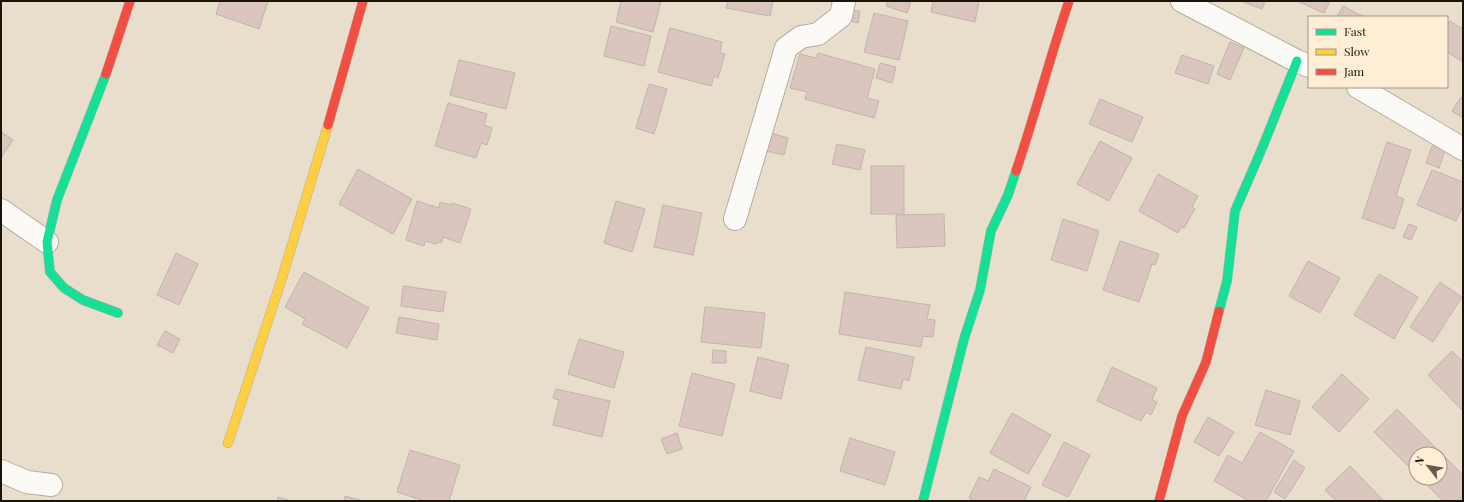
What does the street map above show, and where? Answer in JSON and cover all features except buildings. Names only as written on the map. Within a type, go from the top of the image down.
[{"type":"street","points":[[118,314],[83,300],[64,288],[50,272],[47,242],[57,200],[98,94],[130,1]]},
{"type":"street","points":[[228,443],[257,358],[339,91],[363,1]]},
{"type":"street","points":[[734,219],[786,48],[801,37],[818,34],[841,16],[844,1]]},
{"type":"street","points":[[923,501],[964,339],[980,290],[991,231],[1008,195],[1069,1]]},
{"type":"street","points":[[1159,501],[1182,416],[1206,362],[1227,281],[1235,211],[1263,146],[1303,63],[1182,1]]},
{"type":"street","points":[[1360,88],[1463,149]]},
{"type":"street","points":[[1,210],[47,242]]},
{"type":"street","points":[[1,471],[27,482],[51,484]]},
{"type":"traffic: fast","points":[[1219,311],[1227,281],[1235,211],[1297,61]]},
{"type":"traffic: fast","points":[[106,74],[57,200],[47,242],[50,272],[64,288],[83,300],[118,313]]},
{"type":"traffic: fast","points":[[923,501],[964,339],[980,290],[991,231],[1008,195],[1016,171]]},
{"type":"traffic: slow","points":[[228,443],[282,278],[328,125]]},
{"type":"traffic: jam","points":[[106,74],[130,1]]},
{"type":"traffic: jam","points":[[328,125],[363,1]]},
{"type":"traffic: jam","points":[[1016,171],[1069,1]]},
{"type":"traffic: jam","points":[[1159,501],[1182,416],[1206,362],[1219,311]]}]
